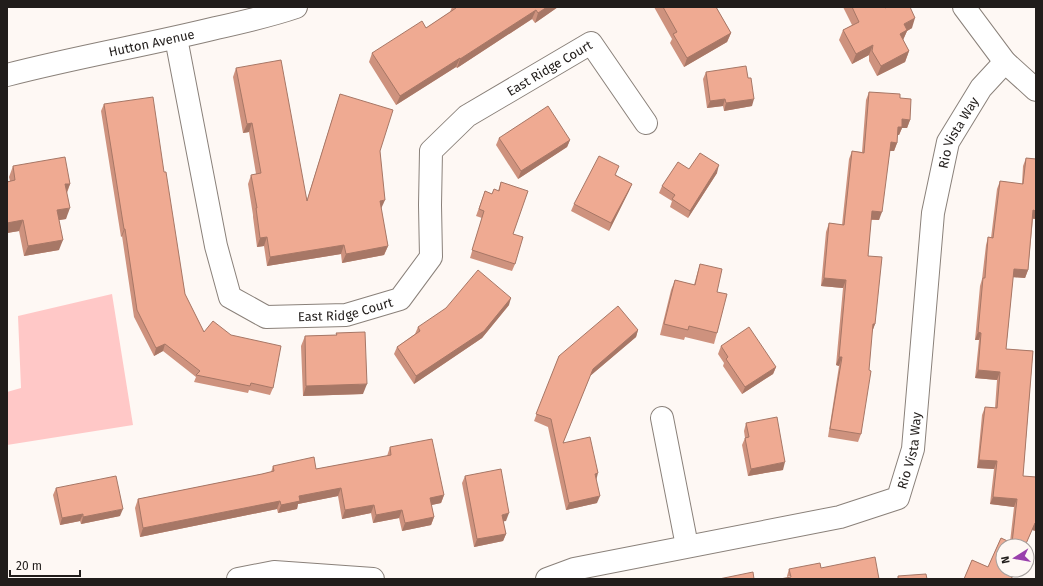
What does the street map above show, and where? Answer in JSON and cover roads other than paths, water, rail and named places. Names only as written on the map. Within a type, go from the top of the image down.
[{"type":"street","name":"Hutton Avenue","points":[[7,75],[176,38],[276,14],[296,7]]},
{"type":"street","points":[[964,7],[1005,62],[1036,90]]},
{"type":"street","name":"East Ridge Court","points":[[176,38],[216,246],[230,297],[266,317],[346,316],[400,299],[431,257],[431,151],[467,116],[592,43],[646,123]]},
{"type":"street","name":"Rio Vista Way","points":[[548,579],[574,569],[840,517],[898,498],[913,449],[933,213],[948,142],[981,88],[1005,62]]},
{"type":"street","points":[[662,418],[687,546]]},
{"type":"street","points":[[238,579],[274,572],[373,579]]}]
